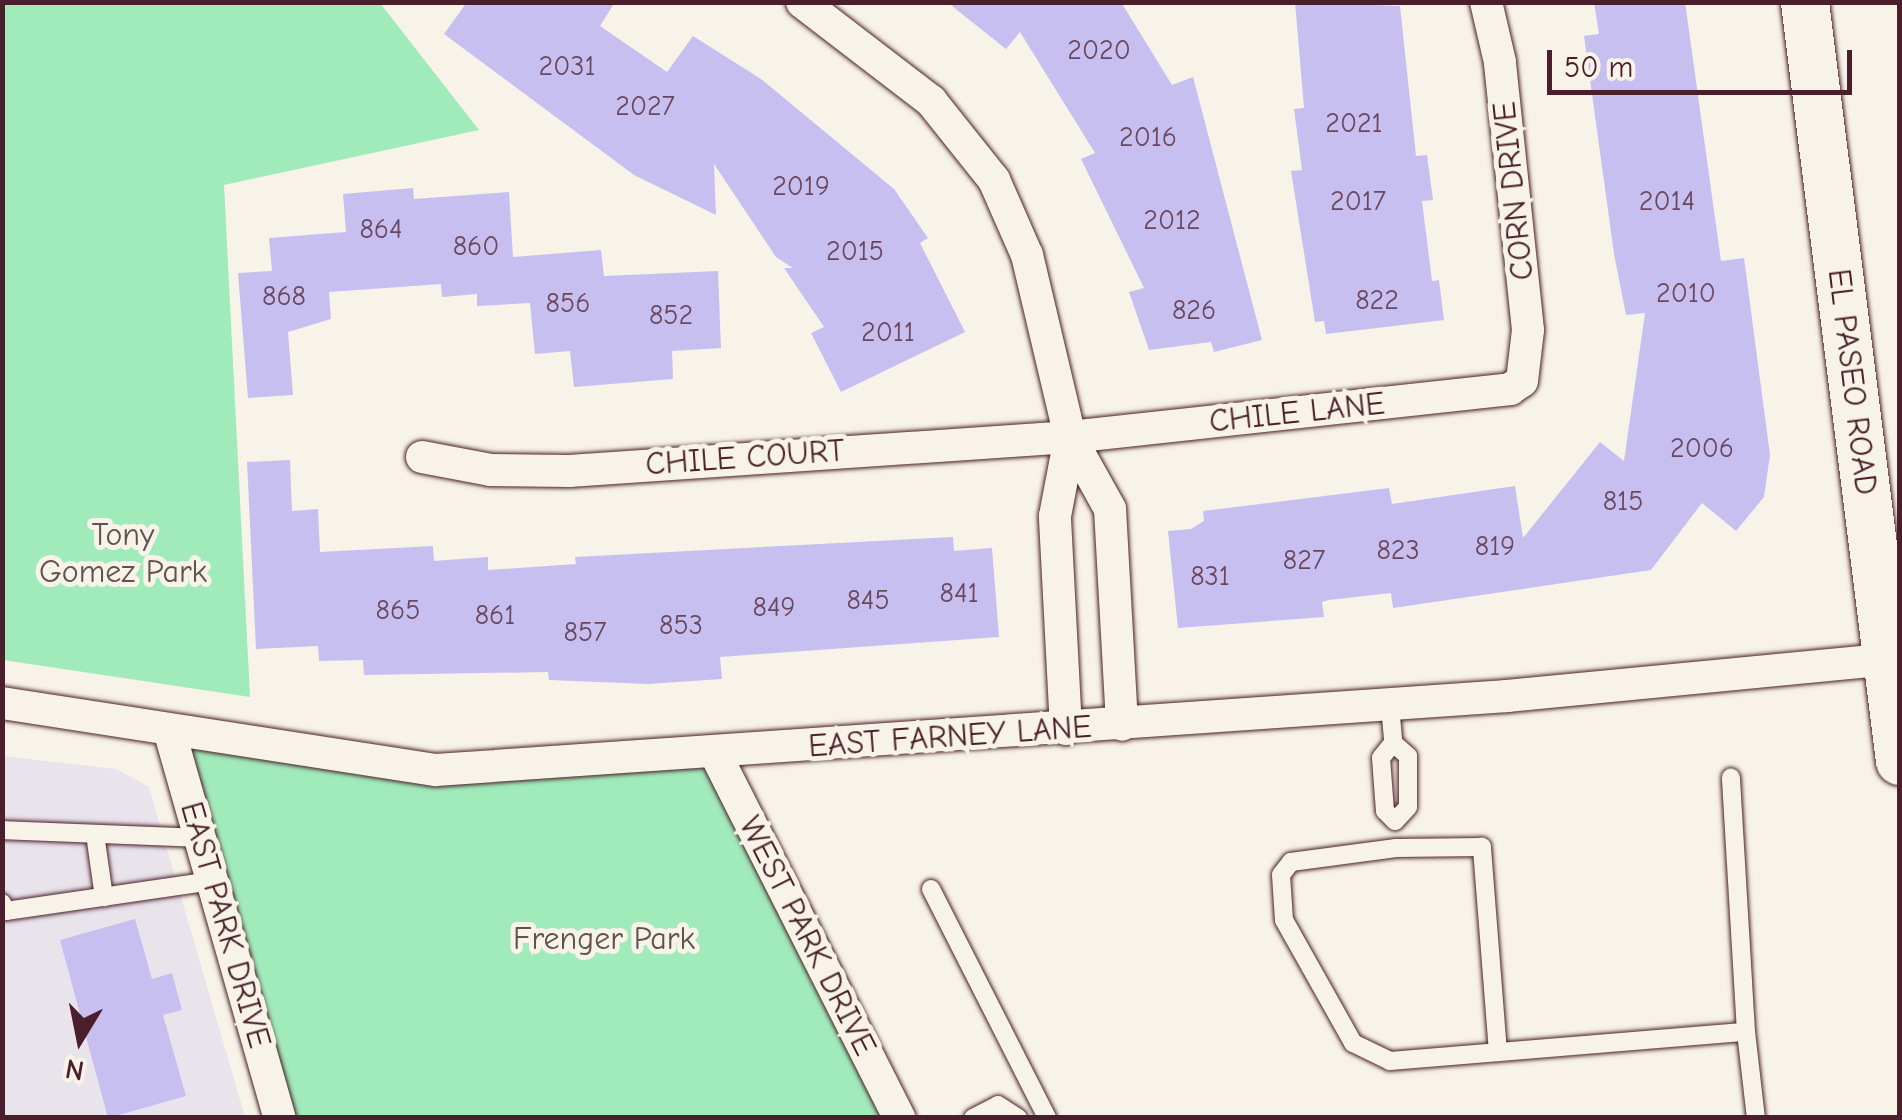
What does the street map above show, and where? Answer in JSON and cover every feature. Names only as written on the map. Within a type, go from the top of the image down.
[{"type":"main road","name":"EL PASEO ROAD","points":[[1804,2],[1893,658],[1900,760]]},
{"type":"street","points":[[802,2],[850,16],[932,101],[994,180],[1027,255],[1070,436],[1110,510],[1122,725]]},
{"type":"street","name":"CORN DRIVE","points":[[1486,2],[1500,62],[1528,330],[1522,381]]},
{"type":"street","name":"CHILE LANE","points":[[1070,436],[1491,394],[1522,381]]},
{"type":"street","points":[[1066,729],[1055,516],[1070,436]]},
{"type":"street","name":"CHILE COURT","points":[[422,457],[491,470],[569,471],[1070,436]]},
{"type":"street","name":"EAST FARNEY LANE","points":[[2,703],[170,733],[436,770],[716,754],[1390,705],[1893,658]]},
{"type":"street","name":"EAST PARK DRIVE","points":[[170,733],[280,1118]]},
{"type":"street","name":"WEST PARK DRIVE","points":[[716,754],[899,1118]]},
{"type":"lane","points":[[1390,705],[1394,743],[1382,758],[1385,811],[1395,822],[1396,848]]},
{"type":"lane","points":[[1731,777],[1746,1032],[1756,1118]]},
{"type":"lane","points":[[2,830],[200,838]]},
{"type":"lane","points":[[95,834],[104,897]]},
{"type":"lane","points":[[1498,1052],[1482,847],[1396,848],[1292,862],[1279,890],[1284,920],[1353,1043],[1390,1061],[1746,1032]]},
{"type":"lane","points":[[2,902],[6,911],[212,881]]},
{"type":"lane","points":[[930,889],[1043,1110],[1019,1116],[998,1105],[973,1118]]},
{"type":"shaded area","points":[[3,756],[116,769],[149,787],[245,1117],[3,1118]]},
{"type":"green space","name":"Tony Gomez Park","points":[[3,2],[380,3],[479,130],[224,185],[250,697],[3,660]]},
{"type":"green space","name":"Frenger Park","points":[[170,733],[436,770],[716,755],[896,1117],[278,1117]]},
{"type":"building","points":[[467,2],[615,2],[600,26],[667,72],[693,36],[761,79],[894,189],[928,238],[920,243],[965,332],[841,392],[811,333],[824,327],[784,268],[793,268],[776,257],[714,164],[716,215],[634,175],[444,34]]},
{"type":"building","points":[[947,2],[1121,2],[1172,85],[1193,77],[1262,340],[1214,352],[1211,342],[1149,350],[1129,292],[1144,288],[1081,159],[1095,153],[1020,32],[1006,49]]},
{"type":"building","points":[[1295,2],[1400,6],[1416,156],[1427,155],[1433,200],[1422,201],[1432,281],[1439,280],[1444,320],[1326,334],[1324,321],[1315,322],[1291,171],[1302,170],[1294,109],[1304,108]]},
{"type":"building","points":[[1594,2],[1685,2],[1721,261],[1744,258],[1770,455],[1764,497],[1736,531],[1702,503],[1651,570],[1393,608],[1391,593],[1329,600],[1322,602],[1324,617],[1178,628],[1168,531],[1191,529],[1204,521],[1203,511],[1389,488],[1392,504],[1515,486],[1523,538],[1600,442],[1624,461],[1645,313],[1626,315],[1614,254],[1584,36],[1599,34]]},
{"type":"building","points":[[413,188],[414,199],[509,192],[513,257],[601,250],[604,276],[718,271],[721,348],[672,351],[673,379],[574,387],[570,351],[535,354],[530,303],[477,306],[477,294],[442,297],[441,284],[329,292],[331,319],[288,332],[293,395],[248,398],[238,273],[272,271],[269,238],[346,232],[343,194]]},
{"type":"building","points":[[290,460],[292,511],[318,509],[320,552],[433,546],[434,561],[488,557],[488,570],[576,564],[575,557],[953,537],[954,551],[992,548],[999,637],[720,657],[722,679],[648,684],[549,680],[548,672],[364,675],[363,660],[319,661],[318,646],[256,649],[247,462]]},
{"type":"building","points":[[135,919],[152,979],[172,973],[182,1010],[163,1015],[186,1096],[108,1118],[60,940]]}]
